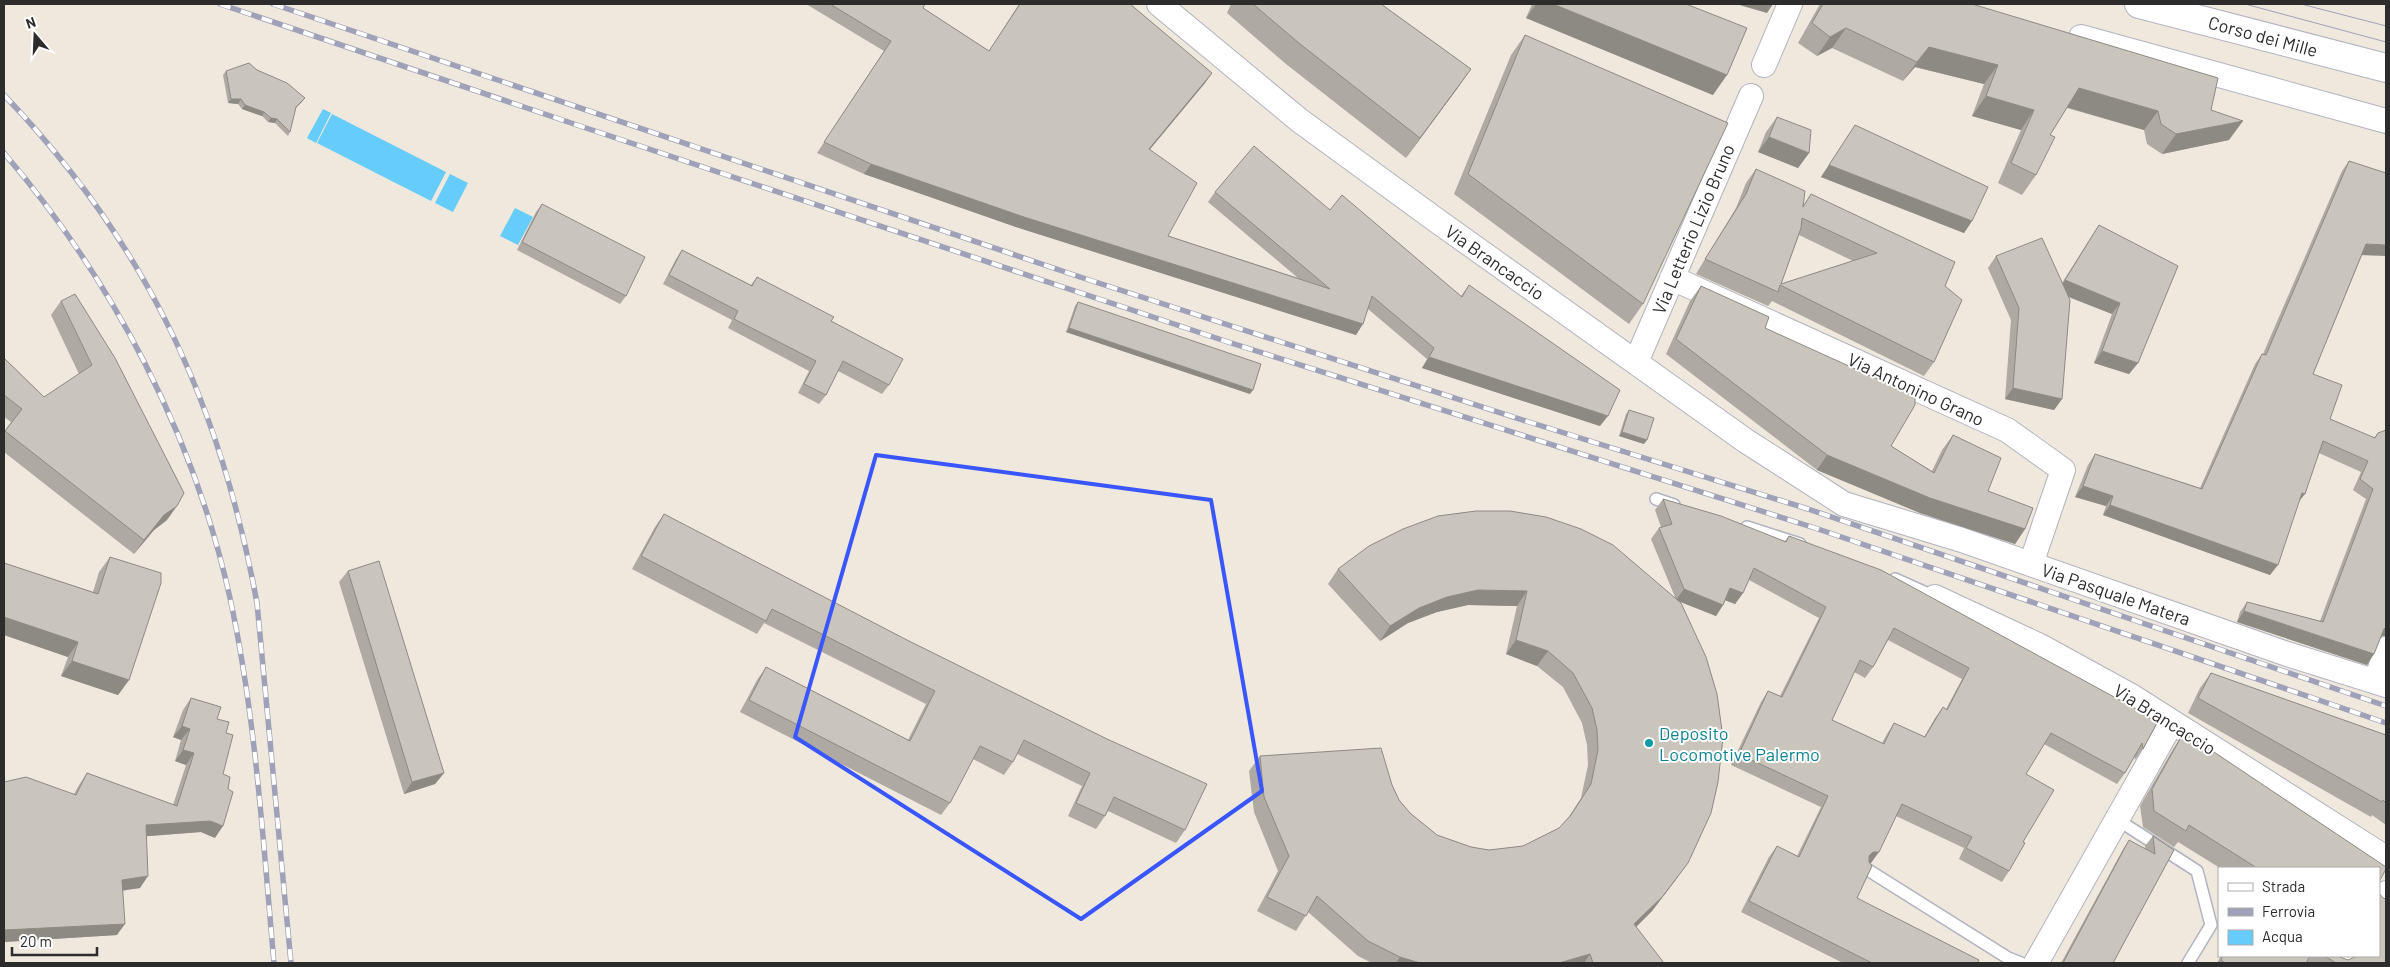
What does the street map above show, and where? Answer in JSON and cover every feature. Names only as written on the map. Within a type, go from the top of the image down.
[{"type":"street","name":"Via Brancaccio","points":[[1159,4],[1299,120],[1746,441],[1844,504]]},
{"type":"street","points":[[1764,65],[1790,4]]},
{"type":"street","name":"Corso dei Mille","points":[[2139,4],[2386,68]]},
{"type":"street","points":[[2063,32],[2386,121]]},
{"type":"street","name":"Via Letterio Lizio Bruno","points":[[1636,362],[1750,96]]},
{"type":"street","name":"Via Antonino Grano","points":[[1672,278],[2007,430],[2063,470],[2031,564]]},
{"type":"street","name":"Via Pasquale Matera","points":[[1844,504],[2031,564],[2287,654],[2381,683]]},
{"type":"street","name":"Via Brancaccio","points":[[1935,596],[2040,646],[2133,697],[2386,858]]},
{"type":"street","points":[[2381,683],[2386,648]]},
{"type":"street","points":[[2036,963],[2172,722]]},
{"type":"lane","points":[[1656,499],[1684,508]]},
{"type":"lane","points":[[1731,522],[1816,549]]},
{"type":"lane","points":[[1880,572],[1935,596]]},
{"type":"lane","points":[[2118,820],[2197,871],[2211,925],[2188,963]]},
{"type":"lane","points":[[1868,870],[2007,960],[2021,963]]},
{"type":"highlighted area","points":[[876,455],[1211,500],[1262,791],[1081,919],[795,737]]},
{"type":"water","points":[[323,109],[331,113],[316,143],[307,138]]},
{"type":"water","points":[[332,114],[446,172],[431,201],[317,143]]},
{"type":"water","points":[[450,174],[468,183],[453,212],[435,203]]},
{"type":"water","points":[[515,208],[533,217],[518,245],[500,236]]},
{"type":"building","points":[[830,4],[925,4],[923,8],[989,51],[1020,4],[1130,4],[1212,73],[1149,149],[1197,183],[1168,236],[1330,289],[1215,192],[1254,146],[1330,210],[1342,195],[1462,297],[1469,285],[1620,390],[1608,416],[1429,357],[1434,348],[1372,296],[1363,324],[1024,217],[871,164],[824,142],[891,41]]},
{"type":"building","points":[[1253,4],[1381,4],[1471,69],[1420,138],[1300,44]]},
{"type":"building","points":[[1553,4],[1686,4],[1747,28],[1727,75]]},
{"type":"building","points":[[1823,4],[1972,4],[2218,78],[2211,110],[2243,121],[2176,134],[2161,124],[2158,111],[2079,88],[2050,135],[2055,137],[2036,175],[2011,163],[2034,110],[1986,96],[1998,65],[1929,47],[1917,62],[1846,28],[1830,37],[1812,23]]},
{"type":"building","points":[[1525,35],[1728,123],[1643,304],[1468,174]]},
{"type":"building","points":[[249,63],[257,70],[287,83],[305,98],[296,107],[290,132],[277,119],[245,105],[241,99],[231,99],[226,71]]},
{"type":"building","points":[[1777,117],[1811,130],[1809,153],[1769,137]]},
{"type":"building","points":[[1855,125],[1988,187],[1972,221],[1829,165]]},
{"type":"building","points":[[2349,161],[2386,173],[2386,245],[2366,244],[2313,374],[2342,385],[2330,419],[2375,438],[2378,433],[2386,430],[2386,627],[2374,654],[2244,611],[2247,602],[2323,622],[2373,489],[2360,479],[2368,461],[2323,441],[2305,494],[2302,493],[2278,565],[2110,505],[2113,496],[2083,486],[2095,454],[2202,489],[2262,354],[2266,355]]},
{"type":"building","points":[[1756,169],[1805,191],[1803,207],[1811,194],[1955,262],[1945,286],[1962,300],[1934,362],[1780,285],[1778,292],[1705,259],[1746,194]],"holes":[[[1802,218],[1877,253],[1781,284],[1801,228]]]},
{"type":"building","points":[[542,204],[645,257],[626,296],[522,242]]},
{"type":"building","points":[[2099,225],[2178,266],[2138,363],[2102,351],[2120,303],[2065,280]]},
{"type":"building","points":[[2042,238],[2070,300],[2062,399],[2013,388],[2019,308],[1996,256]]},
{"type":"building","points":[[682,250],[752,286],[757,277],[834,317],[831,321],[903,359],[889,385],[843,361],[826,395],[804,384],[816,361],[734,319],[738,311],[669,275]]},
{"type":"building","points":[[1701,286],[1769,317],[1765,328],[1915,396],[1915,405],[1891,446],[1934,473],[1953,435],[2001,458],[1988,491],[2033,508],[2025,529],[1930,498],[1827,455],[1676,339]]},
{"type":"building","points":[[75,294],[115,358],[184,493],[177,506],[164,515],[144,540],[5,431],[22,409],[4,395],[4,358],[44,397],[92,365],[61,301]]},
{"type":"building","points":[[1078,302],[1261,364],[1253,390],[1069,328]]},
{"type":"building","points":[[1629,410],[1654,418],[1647,440],[1622,432]]},
{"type":"building","points":[[1663,499],[1721,516],[1786,542],[1789,536],[1881,570],[2138,710],[2157,723],[2143,749],[2142,743],[2125,773],[2051,733],[2026,774],[2054,790],[2023,842],[2025,843],[2009,871],[1966,848],[1972,837],[1902,804],[1879,852],[1873,852],[1869,856],[1869,862],[1872,866],[1857,898],[1979,960],[1977,963],[1872,963],[1749,901],[1777,846],[1799,857],[1828,796],[1739,754],[1768,691],[1782,697],[1826,607],[1754,568],[1743,593],[1730,588],[1723,605],[1684,589],[1659,528],[1672,524]],"holes":[[[1894,628],[1969,668],[1947,710],[1943,707],[1925,737],[1894,723],[1884,744],[1832,720],[1860,660],[1873,667]]]},
{"type":"building","name":"Deposito Locomotive Palermo","points":[[1476,511],[1510,511],[1546,517],[1581,529],[1613,545],[1681,603],[1706,657],[1717,694],[1723,738],[1718,782],[1711,813],[1688,863],[1663,896],[1634,924],[1664,963],[1593,963],[1590,954],[1559,963],[1420,963],[1400,957],[1368,941],[1317,896],[1306,916],[1267,897],[1289,856],[1264,797],[1260,756],[1381,748],[1392,785],[1399,800],[1410,813],[1437,835],[1471,847],[1489,850],[1523,846],[1559,828],[1571,815],[1591,784],[1598,750],[1597,730],[1592,708],[1573,673],[1548,651],[1516,640],[1527,591],[1478,590],[1447,597],[1419,608],[1390,626],[1338,569],[1369,546],[1403,529],[1438,516]]},
{"type":"building","points":[[664,514],[907,640],[1107,739],[1207,784],[1185,830],[1114,797],[1105,816],[1076,803],[1090,773],[1024,740],[1013,762],[980,746],[950,803],[749,700],[766,667],[910,741],[935,691],[772,609],[766,621],[641,556]]},
{"type":"building","points":[[110,557],[161,573],[161,583],[129,680],[72,661],[78,642],[4,617],[4,563],[98,594]]},
{"type":"building","points":[[379,561],[444,773],[412,782],[348,571]]},
{"type":"building","points":[[2211,673],[2386,735],[2386,803],[2198,698]]},
{"type":"building","points":[[191,698],[221,707],[217,719],[229,722],[226,733],[233,735],[223,774],[230,777],[228,789],[233,792],[223,826],[210,821],[146,825],[148,876],[122,880],[125,924],[4,930],[4,782],[26,777],[76,795],[87,773],[177,806],[194,753],[183,750],[190,729],[182,726]]},
{"type":"building","points":[[2184,732],[2386,867],[2386,869],[2380,880],[2380,867],[2255,867],[2189,825],[2186,831],[2154,811],[2152,789]]},
{"type":"building","points":[[2153,836],[2174,850],[2113,963],[2063,963],[2129,840],[2155,854]]},
{"type":"building","points":[[2380,894],[2386,899],[2386,963],[2336,963],[2327,957],[2340,957],[2348,960],[2355,957],[2380,957]]},
{"type":"building","points":[[2222,957],[2309,957],[2306,963],[2225,963],[2221,960]]},
{"type":"tram line","points":[[2245,4],[2386,42]]},
{"type":"tram line","points":[[2301,4],[2386,26]]},
{"type":"railway","points":[[220,4],[1228,342],[1818,529],[2386,723]]},
{"type":"railway","points":[[273,4],[1083,278],[1529,422],[1808,509],[2386,706]]},
{"type":"railway","points":[[4,95],[54,151],[98,209],[137,268],[170,329],[198,393],[222,460],[241,530],[257,603],[291,963]]},
{"type":"railway","points":[[4,153],[80,253],[113,306],[144,362],[171,419],[195,477],[214,537],[230,598],[239,643],[258,780],[274,963]]},
{"type":"place","name":"Deposito Locomotive Palermo","points":[[1649,743]]}]
